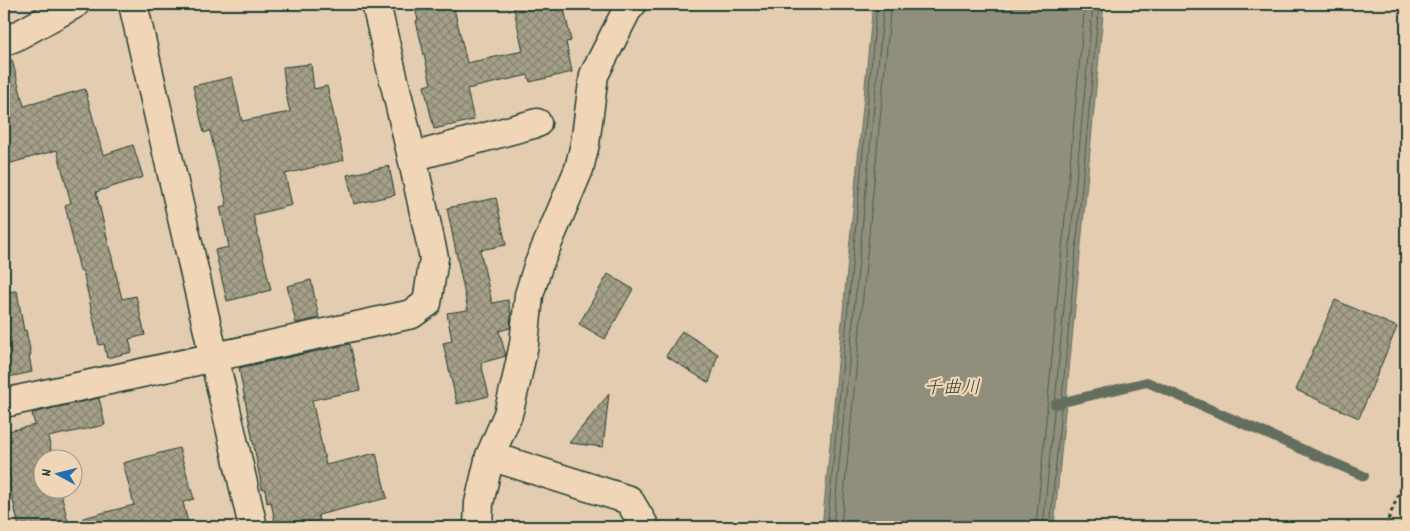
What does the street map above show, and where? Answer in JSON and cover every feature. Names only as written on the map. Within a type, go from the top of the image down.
[{"type":"street","points":[[4,41],[15,37],[75,4]]},
{"type":"street","points":[[133,4],[253,527]]},
{"type":"street","points":[[4,404],[412,314],[427,303],[434,258],[376,4]]},
{"type":"street","points":[[478,527],[478,503],[490,456],[508,414],[524,344],[529,295],[538,266],[579,169],[585,144],[594,75],[627,10],[632,4]]},
{"type":"street","points":[[412,157],[538,123]]},
{"type":"street","points":[[490,456],[629,500],[645,527]]},
{"type":"path","points":[[1384,527],[1406,476]]},
{"type":"water","name":"千曲川","points":[[873,4],[1104,4],[1054,527],[822,527]]},
{"type":"building","points":[[414,4],[453,4],[467,63],[523,51],[513,4],[563,4],[571,41],[566,42],[572,72],[530,82],[528,75],[467,89],[474,120],[434,129],[424,86],[431,84],[416,21],[418,20]]},
{"type":"building","points":[[12,60],[24,106],[85,89],[103,155],[133,145],[143,177],[96,192],[122,299],[136,296],[145,335],[129,339],[132,352],[107,358],[104,344],[99,345],[83,271],[80,271],[65,205],[71,203],[57,150],[4,165],[4,61]]},
{"type":"building","points":[[311,64],[314,89],[327,86],[344,160],[285,174],[292,205],[253,215],[271,290],[227,301],[215,250],[229,247],[220,207],[227,205],[210,131],[204,133],[193,86],[232,77],[242,121],[290,112],[283,67]]},
{"type":"building","points":[[389,166],[395,195],[354,204],[347,175]]},
{"type":"building","points":[[496,198],[506,245],[480,250],[492,303],[508,300],[511,315],[510,328],[499,331],[506,356],[481,363],[489,396],[457,404],[443,343],[452,341],[447,313],[468,310],[447,208]]},
{"type":"building","points":[[608,274],[633,289],[605,339],[579,324]]},
{"type":"building","points":[[311,280],[319,318],[296,323],[287,286]]},
{"type":"building","points":[[17,291],[24,331],[26,330],[31,355],[29,355],[32,372],[4,378],[4,292]]},
{"type":"building","points":[[1335,300],[1397,327],[1359,418],[1296,390]]},
{"type":"building","points":[[682,331],[718,354],[709,383],[666,356]]},
{"type":"building","points":[[350,344],[360,390],[312,400],[326,465],[376,453],[387,498],[318,515],[320,520],[301,527],[276,527],[271,502],[267,503],[265,488],[262,489],[239,368]]},
{"type":"building","points":[[609,394],[603,447],[569,443]]},
{"type":"building","points":[[99,398],[105,425],[48,437],[51,448],[32,448],[32,498],[62,498],[69,527],[19,527],[9,483],[11,482],[4,450],[4,432],[35,425],[32,413]]},
{"type":"building","points":[[179,448],[194,499],[183,502],[189,527],[84,527],[83,518],[134,505],[123,463]]},
{"type":"waterway","points":[[1055,404],[1147,382],[1364,476]]}]
